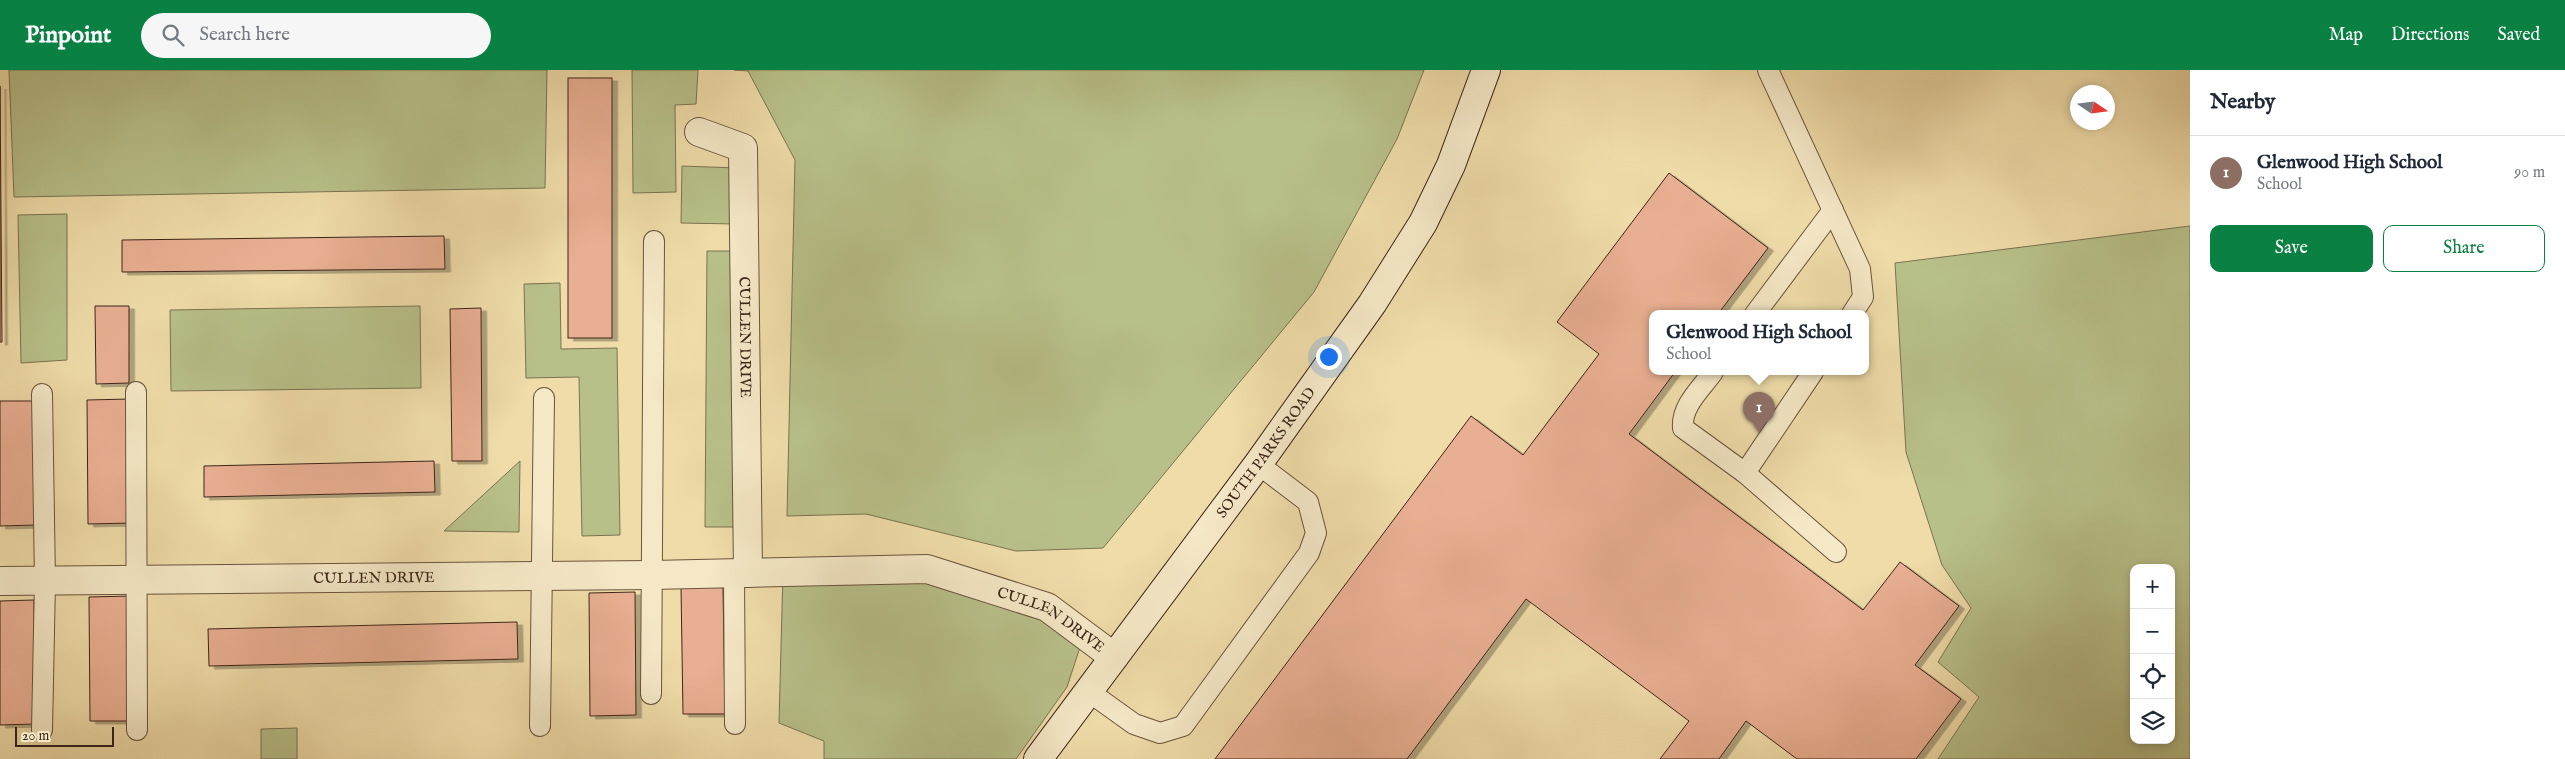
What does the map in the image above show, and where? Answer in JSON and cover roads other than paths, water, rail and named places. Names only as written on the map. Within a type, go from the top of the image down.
[{"type":"street","name":"SOUTH PARKS ROAD","points":[[1038,759],[1258,464],[1372,304],[1422,223],[1451,166],[1486,70]]},
{"type":"street","name":"CULLEN DRIVE","points":[[699,132],[743,148],[741,573]]},
{"type":"street","name":"CULLEN DRIVE","points":[[0,581],[652,575],[927,569],[1047,607],[1114,657]]},
{"type":"lane","points":[[1768,70],[1860,270],[1863,297],[1855,310]]},
{"type":"lane","points":[[1758,310],[1833,210]]},
{"type":"lane","points":[[651,694],[654,241]]},
{"type":"lane","points":[[1711,375],[1687,407],[1682,417],[1683,428],[1745,473],[1836,552]]},
{"type":"lane","points":[[1745,473],[1811,375]]},
{"type":"lane","points":[[136,392],[137,730]]},
{"type":"lane","points":[[42,394],[45,581],[42,730]]},
{"type":"lane","points":[[540,726],[544,398]]},
{"type":"lane","points":[[1088,691],[1134,724],[1160,734],[1183,726],[1308,553],[1316,533],[1308,502],[1258,464]]},
{"type":"lane","points":[[735,724],[741,573]]},
{"type":"place","name":"Glenwood High School","points":[[1759,433]]}]
